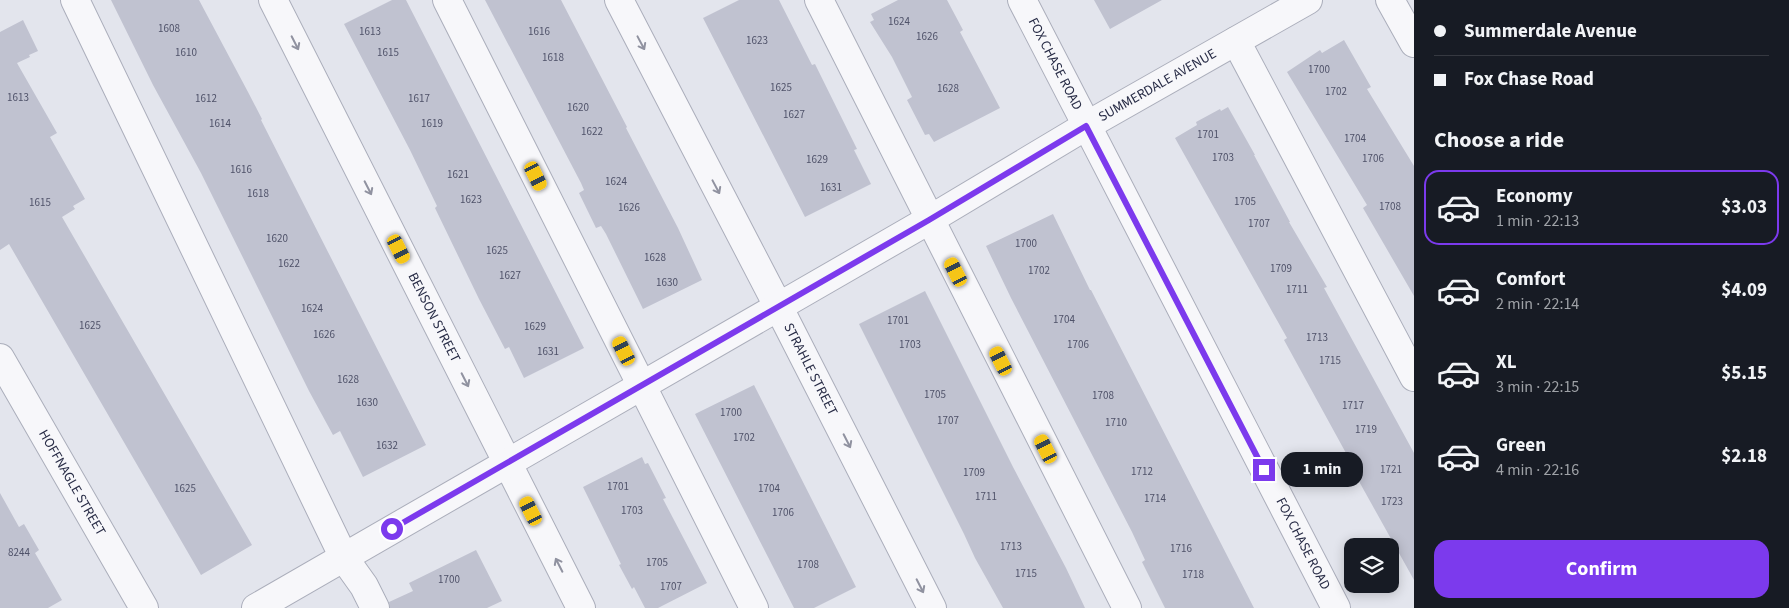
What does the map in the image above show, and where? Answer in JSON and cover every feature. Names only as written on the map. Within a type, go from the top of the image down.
[{"type":"street","points":[[75,0],[344,558],[364,586],[375,608]]},
{"type":"street","name":"BENSON STREET","points":[[273,0],[581,608]]},
{"type":"street","points":[[447,0],[754,608]]},
{"type":"street","name":"STRAHLE STREET","points":[[618,0],[778,306],[932,608]]},
{"type":"street","points":[[819,0],[1127,608]]},
{"type":"street","name":"FOX CHASE ROAD","points":[[1022,0],[1336,608]]},
{"type":"street","name":"SUMMERDALE AVENUE","points":[[256,608],[929,220],[1086,126],[1308,0]]},
{"type":"street","points":[[1390,0],[1414,43]]},
{"type":"street","points":[[1236,41],[1414,377]]},
{"type":"street","name":"HOFFNAGLE STREET","points":[[0,358],[144,608]]},
{"type":"building","points":[[111,0],[199,0],[262,119],[426,445],[363,477],[340,431],[333,435],[309,391],[201,173],[153,85]]},
{"type":"building","points":[[392,0],[406,0],[584,348],[524,378],[509,347],[505,349],[479,299],[435,208],[437,206],[410,150],[344,24]]},
{"type":"building","points":[[485,0],[561,0],[678,228],[702,280],[643,309],[606,234],[601,226],[596,228],[579,193],[584,190],[581,183]]},
{"type":"building","points":[[739,0],[779,0],[812,65],[815,64],[857,149],[854,150],[871,184],[805,217],[703,18]]},
{"type":"building","points":[[898,0],[947,0],[963,30],[960,32],[1000,108],[934,142],[929,134],[925,135],[907,100],[912,97],[892,57],[870,22],[874,20],[871,14]]},
{"type":"building","points":[[1094,0],[1162,0],[1110,29]]},
{"type":"building","points":[[23,20],[38,51],[17,63],[57,133],[50,137],[85,199],[73,206],[75,209],[62,217],[252,545],[201,575],[9,244],[0,250],[0,32]]},
{"type":"building","points":[[1344,40],[1371,87],[1367,89],[1414,166],[1414,296],[1363,208],[1367,205],[1287,72],[1320,50],[1322,53]]},
{"type":"building","points":[[1228,107],[1289,222],[1327,287],[1324,288],[1414,453],[1414,580],[1399,553],[1399,538],[1391,538],[1284,340],[1287,338],[1175,138],[1197,125],[1196,122],[1220,109],[1221,111]]},
{"type":"building","points":[[1053,214],[1090,290],[1254,608],[1165,608],[1142,562],[1145,560],[1132,532],[986,246]]},
{"type":"building","points":[[925,291],[1085,608],[1003,608],[975,558],[859,324]]},
{"type":"building","points":[[754,385],[856,587],[814,608],[794,608],[695,414]]},
{"type":"building","points":[[642,457],[645,464],[648,463],[666,498],[663,499],[707,583],[658,608],[645,608],[634,587],[632,589],[583,487]]},
{"type":"building","points":[[0,493],[19,527],[24,524],[39,550],[35,553],[62,600],[48,608],[0,608]]},
{"type":"building","points":[[476,550],[502,601],[487,608],[390,608],[389,602],[413,591],[409,583]]},
{"type":"route","points":[[392,529],[929,220],[1086,126],[1264,470]]}]
